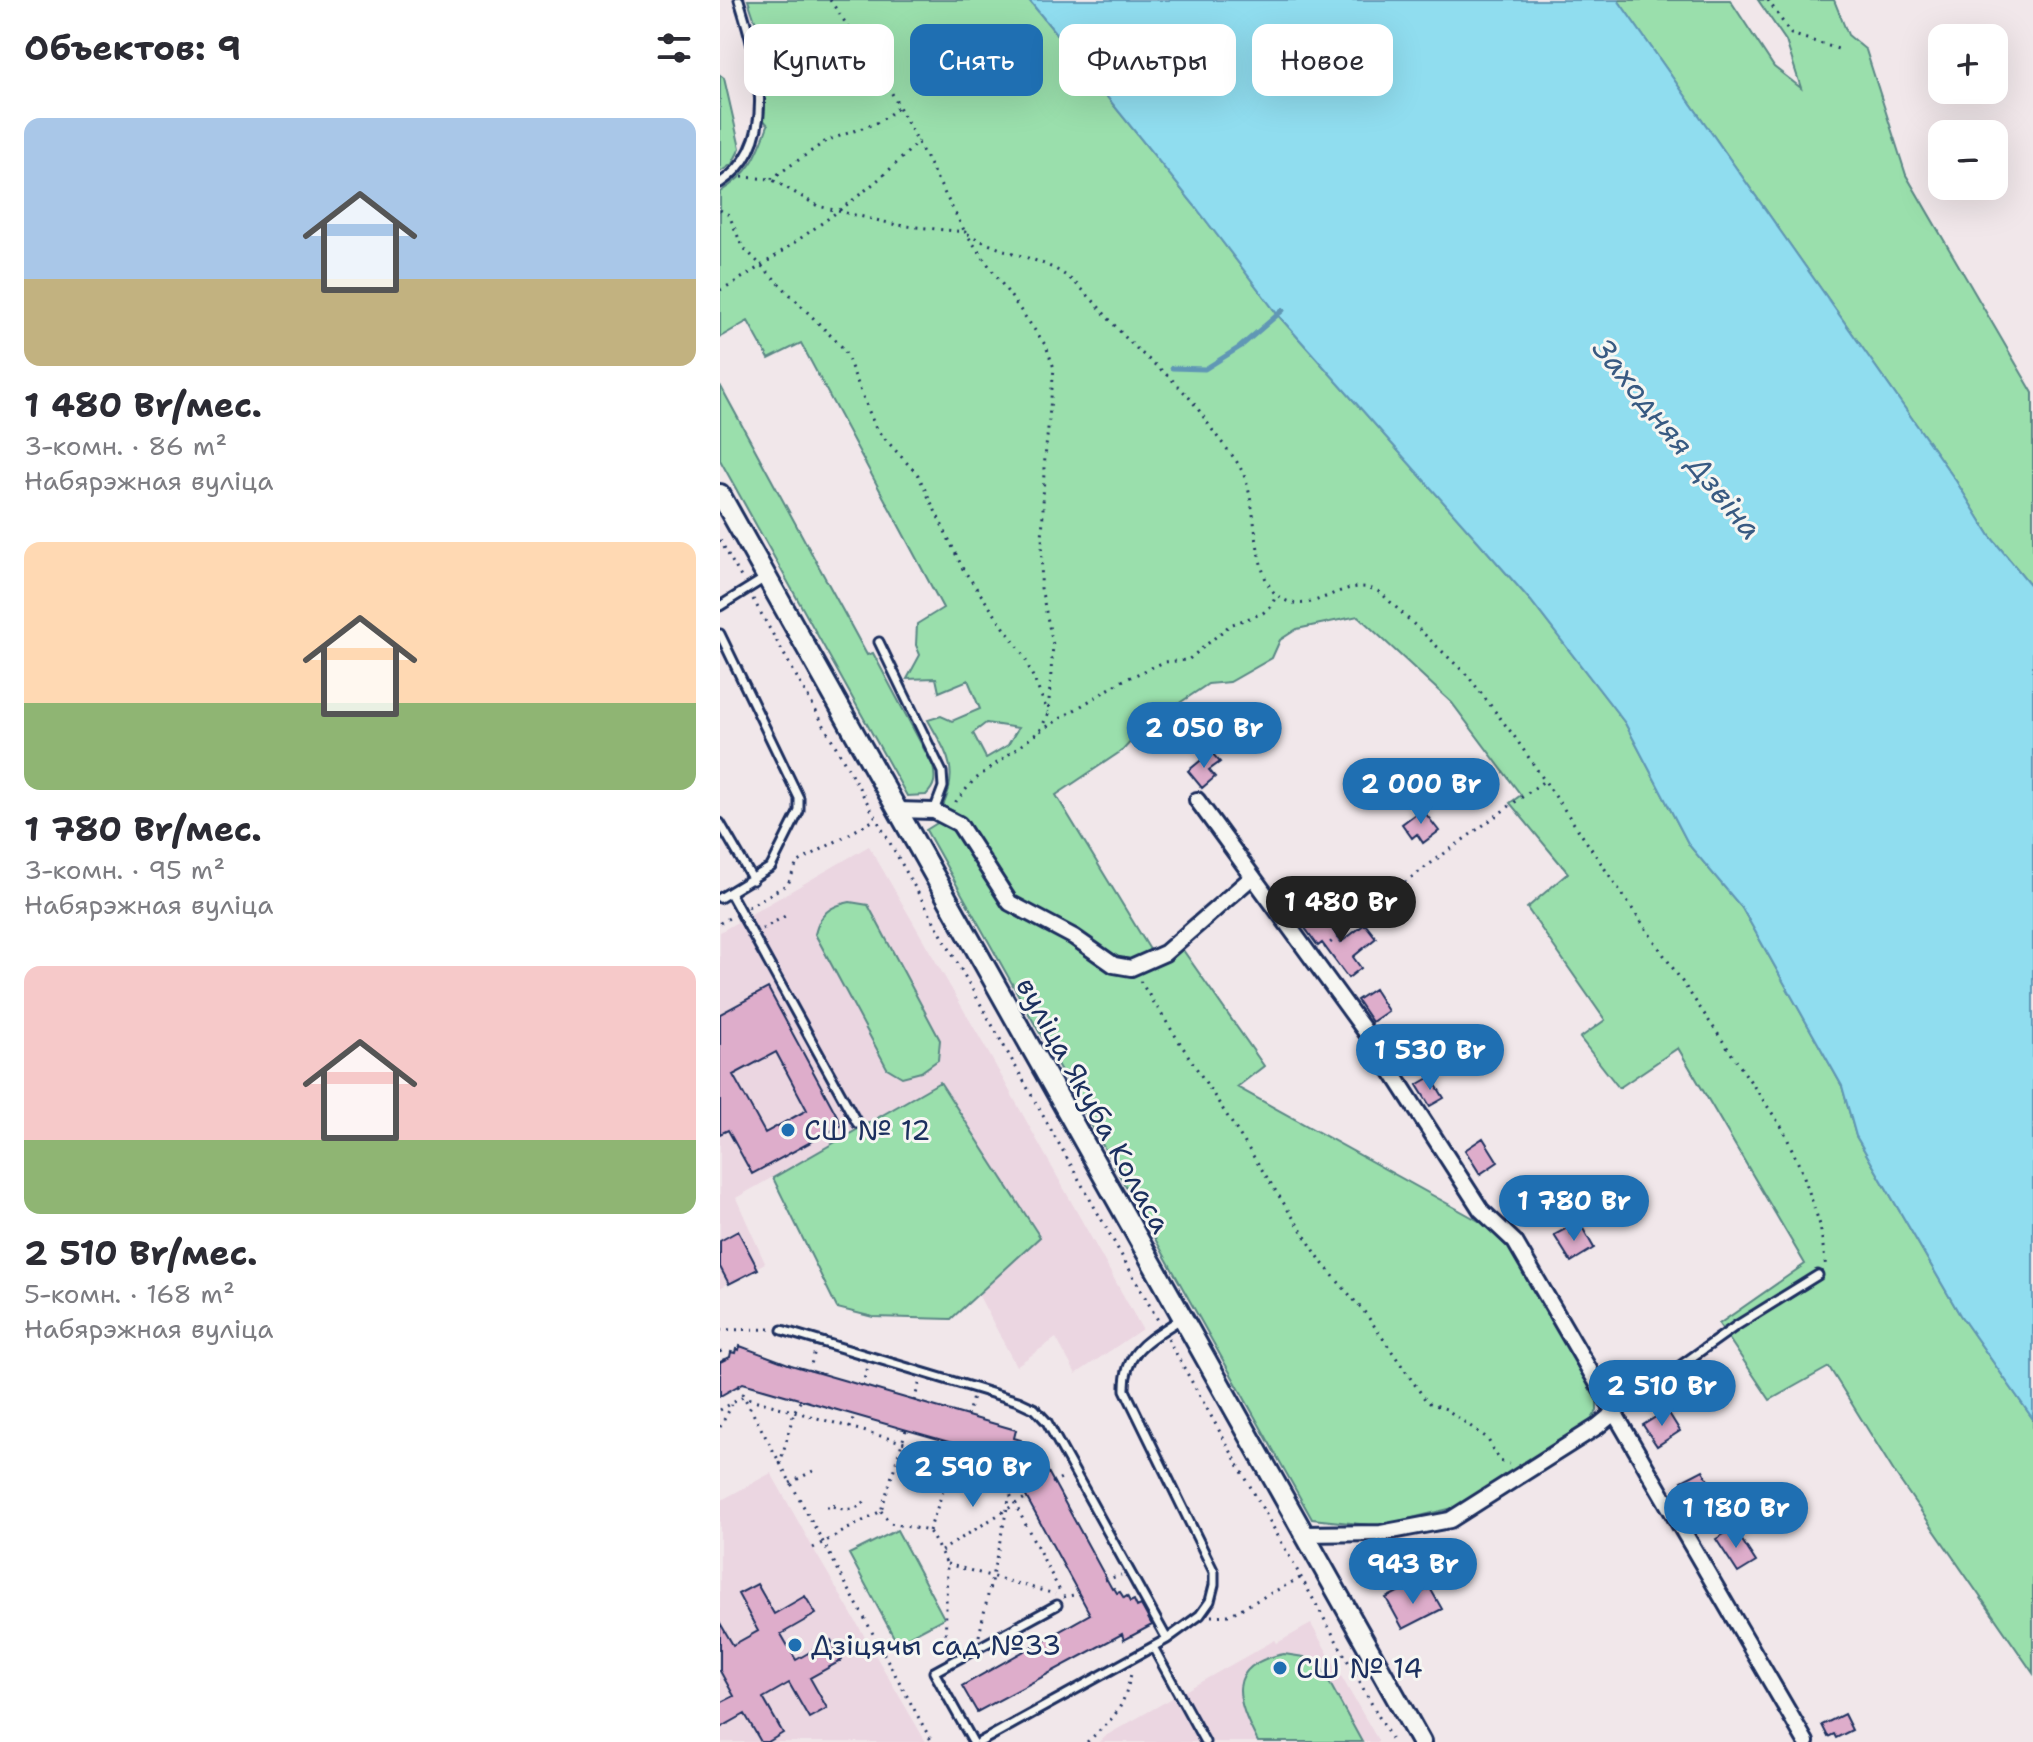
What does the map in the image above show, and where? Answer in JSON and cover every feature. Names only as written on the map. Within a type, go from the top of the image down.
[{"type":"street","name":"вуліца Якуба Коласа","points":[[720,494],[1421,1742]]},
{"type":"street","points":[[1197,800],[1373,1042],[1481,1210],[1515,1242],[1806,1742]]},
{"type":"street","points":[[897,810],[939,813],[959,824],[1010,903],[1074,937],[1114,965],[1131,968],[1165,953],[1251,878]]},
{"type":"street","points":[[1303,1534],[1381,1533],[1450,1520],[1598,1426],[1615,1412]]},
{"type":"lane","points":[[720,183],[731,176],[750,153],[760,124],[752,44],[739,0]]},
{"type":"lane","points":[[720,606],[765,578]]},
{"type":"lane","points":[[720,634],[799,798],[799,811],[771,867],[720,898]]},
{"type":"lane","points":[[879,642],[942,772],[939,813]]},
{"type":"lane","points":[[720,823],[753,880]]},
{"type":"lane","points":[[730,893],[857,1123]]},
{"type":"lane","points":[[1615,1412],[1736,1326],[1818,1275]]},
{"type":"lane","points":[[980,1742],[1167,1639],[1200,1615],[1210,1601],[1214,1572],[1125,1390],[1128,1360],[1138,1349],[1182,1318]]},
{"type":"lane","points":[[782,1330],[1018,1401],[1035,1409],[1047,1422],[1167,1639]]},
{"type":"lane","points":[[973,1742],[934,1672],[1057,1605]]},
{"type":"lane","points":[[1153,1647],[1205,1742]]},
{"type":"path","points":[[830,0],[899,106],[965,232],[1046,346],[1054,368],[1044,468],[1041,588],[1053,645],[1048,714],[1040,731]]},
{"type":"path","points":[[1768,0],[1791,34],[1838,49]]},
{"type":"path","points":[[771,179],[826,141],[879,122],[899,106]]},
{"type":"path","points":[[720,290],[751,274],[838,211],[897,164],[918,141]]},
{"type":"path","points":[[731,176],[771,179],[818,206],[838,211],[897,225],[965,232],[987,246],[1054,269],[1076,284],[1130,342],[1184,391],[1241,469],[1251,494],[1260,559],[1266,580],[1276,595],[1291,603],[1306,604],[1353,586],[1373,588],[1468,676],[1514,736],[1783,1129],[1803,1174],[1820,1225],[1826,1269]]},
{"type":"path","points":[[720,210],[729,215],[742,246],[844,349],[876,429],[918,475],[963,569],[1024,656],[1048,714]]},
{"type":"path","points":[[720,540],[1393,1742]]},
{"type":"path","points":[[939,813],[973,781],[1040,731],[1122,681],[1164,662],[1188,660],[1230,625],[1263,613],[1272,605],[1276,595]]},
{"type":"path","points":[[1312,958],[1390,893],[1544,781]]},
{"type":"path","points":[[720,923],[788,884],[797,863],[876,819]]},
{"type":"path","points":[[762,929],[787,915]]},
{"type":"path","points":[[1131,968],[1323,1264],[1366,1314],[1427,1402],[1446,1409],[1487,1438],[1500,1461],[1527,1471]]},
{"type":"path","points":[[720,1330],[782,1330]]},
{"type":"path","points":[[809,1371],[818,1340]]},
{"type":"path","points":[[720,1351],[724,1360]]},
{"type":"path","points":[[862,1386],[871,1356]]},
{"type":"path","points":[[914,1401],[923,1372]]},
{"type":"path","points":[[738,1386],[932,1742]]},
{"type":"path","points":[[967,1416],[976,1388]]},
{"type":"path","points":[[720,1410],[743,1397],[997,1469],[1063,1597]]},
{"type":"path","points":[[780,1464],[794,1412],[801,1400]]},
{"type":"path","points":[[720,1427],[733,1402]]},
{"type":"path","points":[[850,1428],[854,1415]]},
{"type":"path","points":[[813,1548],[881,1511],[906,1430]]},
{"type":"path","points":[[929,1531],[959,1445]]},
{"type":"path","points":[[790,1483],[813,1471]]},
{"type":"path","points":[[978,1640],[1010,1494]]},
{"type":"path","points":[[941,1551],[1025,1498]]},
{"type":"path","points":[[827,1507],[834,1504],[850,1509],[865,1501]]},
{"type":"path","points":[[881,1511],[890,1523],[929,1531],[947,1564],[944,1659]]},
{"type":"path","points":[[947,1564],[1063,1597],[1079,1594]]},
{"type":"path","points":[[1105,1580],[1129,1573]]},
{"type":"path","points":[[1229,1615],[1302,1577]]},
{"type":"path","points":[[1087,1742],[1115,1717],[1123,1704],[1136,1656]]},
{"type":"shaded area","name":"СШ № 12","points":[[869,846],[1142,1329],[1076,1374],[1056,1338],[1016,1366],[978,1294],[1040,1236],[940,1082],[736,1198],[765,1263],[720,1288],[720,932]]},
{"type":"shaded area","name":"Дзіцячы сад №33","points":[[771,1473],[926,1742],[720,1742],[720,1501]]},
{"type":"shaded area","name":"СШ № 14","points":[[1311,1624],[1379,1742],[1100,1742],[1107,1735],[1275,1640],[1277,1643]]},
{"type":"green space","points":[[748,0],[1029,0],[1059,37],[1059,96],[1106,96],[1278,315],[1531,601],[1625,723],[1689,845],[1742,908],[1842,1086],[1856,1136],[1960,1315],[2033,1419],[2033,1673],[1896,1475],[1829,1367],[1770,1400],[1719,1324],[1805,1264],[1678,1048],[1619,1088],[1580,1038],[1605,1020],[1527,908],[1568,873],[1510,803],[1521,795],[1452,703],[1358,616],[1297,629],[1280,640],[1272,658],[1230,682],[1208,684],[1145,726],[1123,750],[1056,795],[1152,953],[1176,940],[1264,1066],[1237,1087],[1486,1225],[1515,1254],[1597,1399],[1597,1411],[1591,1420],[1457,1507],[1379,1526],[1312,1519],[926,830],[955,812],[943,806],[950,781],[949,761],[928,720],[941,716],[952,721],[980,709],[968,680],[939,692],[936,678],[907,679],[920,655],[916,645],[917,624],[943,608],[801,343],[769,359],[748,321],[720,337],[720,192],[739,178],[760,146],[768,125],[757,112],[756,96],[894,96],[894,24],[756,24]],"holes":[[[986,723],[1018,728],[1008,745],[986,758],[973,733]]]},
{"type":"green space","points":[[1618,0],[1730,0],[1774,67],[1801,88],[1786,41],[1758,0],[1834,0],[1848,35],[1866,50],[1906,175],[2033,393],[2033,588],[1990,536],[1956,481]]},
{"type":"green space","points":[[720,75],[724,78],[740,148],[732,164],[720,172]]},
{"type":"green space","points":[[720,385],[867,655],[873,653],[933,766],[934,782],[926,795],[907,796],[720,460]]},
{"type":"green space","points":[[850,902],[868,905],[940,1040],[938,1060],[921,1072],[902,1077],[887,1068],[815,934],[826,912]]},
{"type":"green space","points":[[940,1082],[1040,1237],[951,1319],[873,1317],[837,1308],[773,1178]]},
{"type":"green space","points":[[897,1530],[944,1618],[897,1643],[849,1554]]},
{"type":"green space","points":[[1284,1654],[1304,1657],[1322,1669],[1362,1742],[1258,1742],[1244,1712],[1240,1686],[1252,1666]]},
{"type":"water","name":"Заходняя Дзвіна","points":[[1029,0],[1618,0],[1956,481],[1990,536],[2033,588],[2033,1419],[1960,1315],[1856,1136],[1842,1086],[1742,908],[1689,845],[1625,723],[1531,601],[1278,315],[1106,96],[1236,96],[1236,24],[1059,24],[1059,37]]},
{"type":"building","points":[[1211,752],[1220,762],[1209,770],[1215,777],[1202,788],[1188,771]]},
{"type":"building","points":[[1422,809],[1439,831],[1423,843],[1417,834],[1412,838],[1402,824]]},
{"type":"building","points":[[1323,916],[1341,942],[1365,924],[1376,938],[1353,957],[1361,968],[1348,978],[1322,943],[1318,946],[1305,928]]},
{"type":"building","points":[[768,988],[842,1125],[752,1174],[728,1130],[720,1134],[720,1014]],"holes":[[[776,1052],[807,1110],[765,1133],[733,1075]]]},
{"type":"building","points":[[1374,989],[1388,1011],[1372,1022],[1357,1000]]},
{"type":"building","points":[[1431,1077],[1444,1098],[1430,1106],[1417,1085]]},
{"type":"building","points":[[1483,1138],[1498,1162],[1480,1174],[1465,1150]]},
{"type":"building","points":[[1582,1227],[1594,1248],[1571,1262],[1554,1235],[1567,1228],[1571,1234]]},
{"type":"building","points":[[738,1231],[758,1269],[729,1284],[720,1267],[720,1241]]},
{"type":"building","points":[[740,1346],[791,1365],[1016,1430],[1014,1438],[1021,1440],[1025,1447],[1031,1444],[1040,1457],[1112,1589],[1124,1598],[1127,1596],[1130,1602],[1134,1600],[1137,1607],[1141,1605],[1152,1625],[1124,1640],[1122,1634],[977,1712],[962,1686],[1090,1614],[1005,1458],[743,1383],[720,1396],[720,1362],[730,1357],[731,1352],[739,1350]]},
{"type":"building","points":[[1667,1410],[1680,1431],[1657,1446],[1643,1425]]},
{"type":"building","points":[[1703,1470],[1712,1487],[1691,1498],[1682,1481]]},
{"type":"building","points":[[1734,1528],[1756,1562],[1738,1573],[1716,1539]]},
{"type":"building","points":[[757,1584],[774,1614],[805,1596],[816,1614],[781,1634],[796,1660],[831,1640],[842,1660],[810,1678],[827,1708],[809,1718],[789,1683],[763,1698],[783,1733],[768,1742],[761,1742],[745,1714],[720,1728],[720,1703],[734,1696],[720,1671],[720,1623],[733,1645],[758,1631],[738,1594]]},
{"type":"building","points":[[1411,1585],[1416,1595],[1430,1588],[1442,1609],[1403,1629],[1386,1598]]},
{"type":"building","points":[[1844,1714],[1852,1730],[1836,1738],[1834,1734],[1828,1737],[1822,1725]]},
{"type":"waterway","points":[[1172,368],[1205,369],[1240,347],[1283,310]]},
{"type":"place","name":"СШ № 12","points":[[788,1130]]},
{"type":"place","name":"Дзіцячы сад №33","points":[[795,1645]]},
{"type":"place","name":"СШ № 14","points":[[1280,1668]]}]
